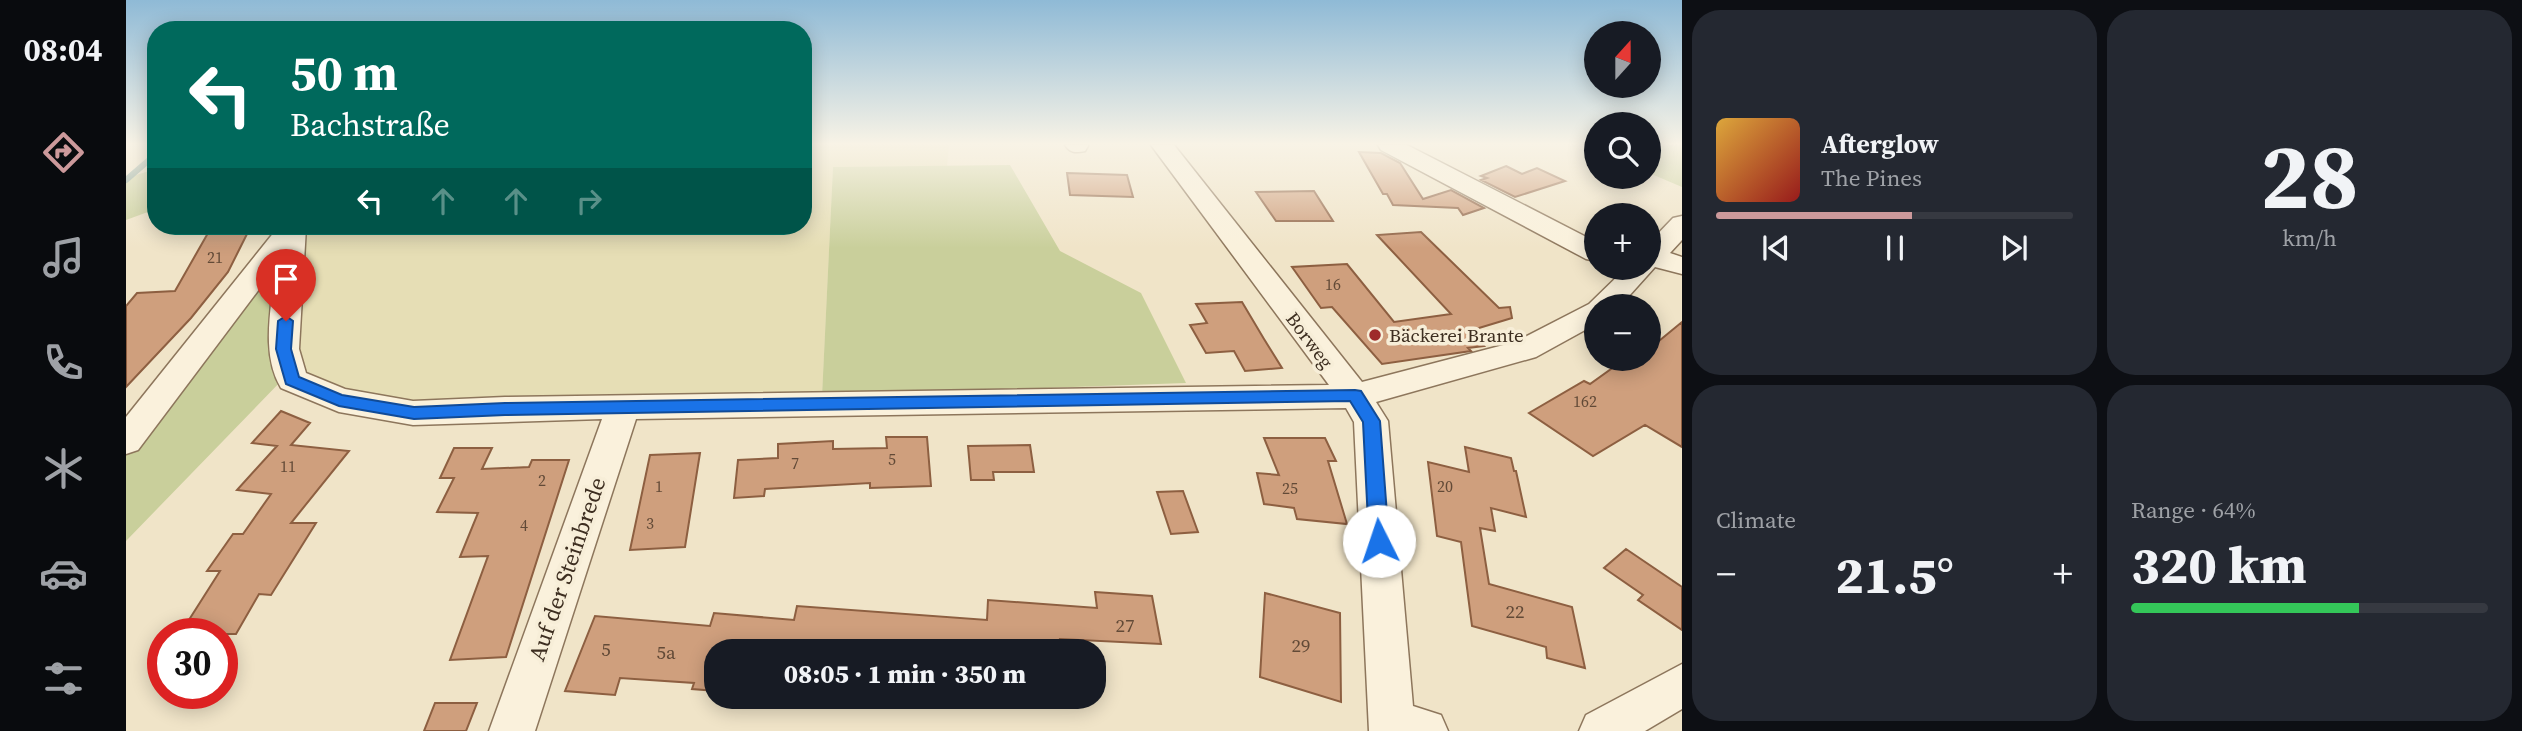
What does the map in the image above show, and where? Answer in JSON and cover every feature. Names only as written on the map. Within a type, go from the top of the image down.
[{"type":"street","name":"Borweg","points":[[1188,179],[1355,396],[1371,421],[1403,729]]},
{"type":"street","points":[[1454,179],[1584,247]]},
{"type":"street","points":[[1661,246],[1682,223]]},
{"type":"street","points":[[126,441],[286,235]]},
{"type":"street","points":[[292,235],[284,349],[292,380],[339,400],[414,413],[1355,396],[1525,350],[1584,318]]},
{"type":"street","points":[[1661,265],[1682,266]]},
{"type":"street","points":[[1615,294],[1628,280]]},
{"type":"street","name":"Auf der Steinbrede","points":[[512,731],[623,408]]},
{"type":"street","points":[[1602,731],[1682,685]]},
{"type":"shaded area","points":[[812,179],[832,179],[822,396],[416,407],[342,396],[300,376],[294,347],[303,235],[812,235]]},
{"type":"green space","points":[[126,179],[147,179],[147,212],[126,220]]},
{"type":"green space","points":[[832,179],[1018,179],[1060,251],[1141,293],[1186,383],[822,396]]},
{"type":"green space","points":[[1663,179],[1682,179],[1682,187]]},
{"type":"green space","points":[[290,238],[284,378],[126,541],[126,454]]},
{"type":"building","points":[[1068,179],[1128,179],[1133,197],[1070,195]]},
{"type":"building","points":[[1374,179],[1410,179],[1423,199],[1451,190],[1484,208],[1463,215],[1458,208],[1393,205],[1387,194],[1383,194]]},
{"type":"building","points":[[1561,179],[1565,181],[1515,197],[1481,180]]},
{"type":"building","points":[[1314,191],[1333,221],[1276,221],[1256,192]]},
{"type":"building","points":[[1421,232],[1499,308],[1510,307],[1512,318],[1469,331],[1484,346],[1468,348],[1471,351],[1382,364],[1332,307],[1321,308],[1292,267],[1347,264],[1394,322],[1451,314],[1377,235]]},
{"type":"building","points":[[207,235],[246,235],[228,272],[191,318],[126,387],[126,306],[137,293],[175,291]]},
{"type":"building","points":[[1242,302],[1282,368],[1245,371],[1234,351],[1206,353],[1190,325],[1207,323],[1196,304]]},
{"type":"building","points":[[1682,322],[1682,447],[1645,425],[1593,456],[1529,413],[1584,381],[1590,384],[1608,371],[1661,371],[1661,339]]},
{"type":"building","points":[[281,411],[310,423],[291,445],[349,451],[291,523],[316,523],[271,595],[259,594],[238,631],[238,618],[190,618],[220,571],[207,571],[233,534],[243,534],[271,494],[237,490],[277,446],[252,443]]},
{"type":"building","points":[[886,437],[927,437],[931,486],[870,488],[870,483],[765,489],[764,496],[734,498],[738,460],[778,458],[778,444],[833,441],[833,449],[887,448]]},
{"type":"building","points":[[1264,438],[1325,438],[1336,461],[1328,461],[1347,524],[1297,519],[1294,508],[1264,504],[1257,473],[1279,475]]},
{"type":"building","points":[[1030,445],[1034,472],[993,472],[994,480],[971,480],[968,446]]},
{"type":"building","points":[[1465,447],[1511,458],[1526,517],[1491,508],[1495,531],[1480,528],[1489,584],[1572,607],[1585,668],[1547,658],[1546,647],[1472,626],[1461,542],[1437,536],[1428,462],[1469,472]]},
{"type":"building","points":[[454,448],[492,448],[482,469],[529,467],[532,460],[569,460],[506,657],[450,660],[488,556],[460,557],[478,513],[437,512],[454,478],[440,478]]},
{"type":"building","points":[[700,453],[685,547],[630,550],[650,455]]},
{"type":"building","points":[[1183,491],[1198,532],[1171,534],[1157,492]]},
{"type":"building","points":[[1626,549],[1682,587],[1682,630],[1638,600],[1643,595],[1604,568]]},
{"type":"building","points":[[1095,592],[1152,596],[1161,644],[1106,641],[1106,639],[704,639],[704,690],[692,689],[694,683],[620,678],[615,695],[565,691],[595,616],[710,626],[714,613],[794,620],[797,606],[987,620],[988,600],[1097,608]]},
{"type":"building","points":[[1265,593],[1340,613],[1341,702],[1260,677]]},
{"type":"building","points":[[435,703],[477,703],[466,731],[424,731]]},
{"type":"place","name":"Bäckerei Brante","points":[[1375,335]]},
{"type":"route","points":[[286,321],[284,349],[292,380],[339,400],[414,413],[505,409],[1355,396],[1371,421],[1379,541]]}]
